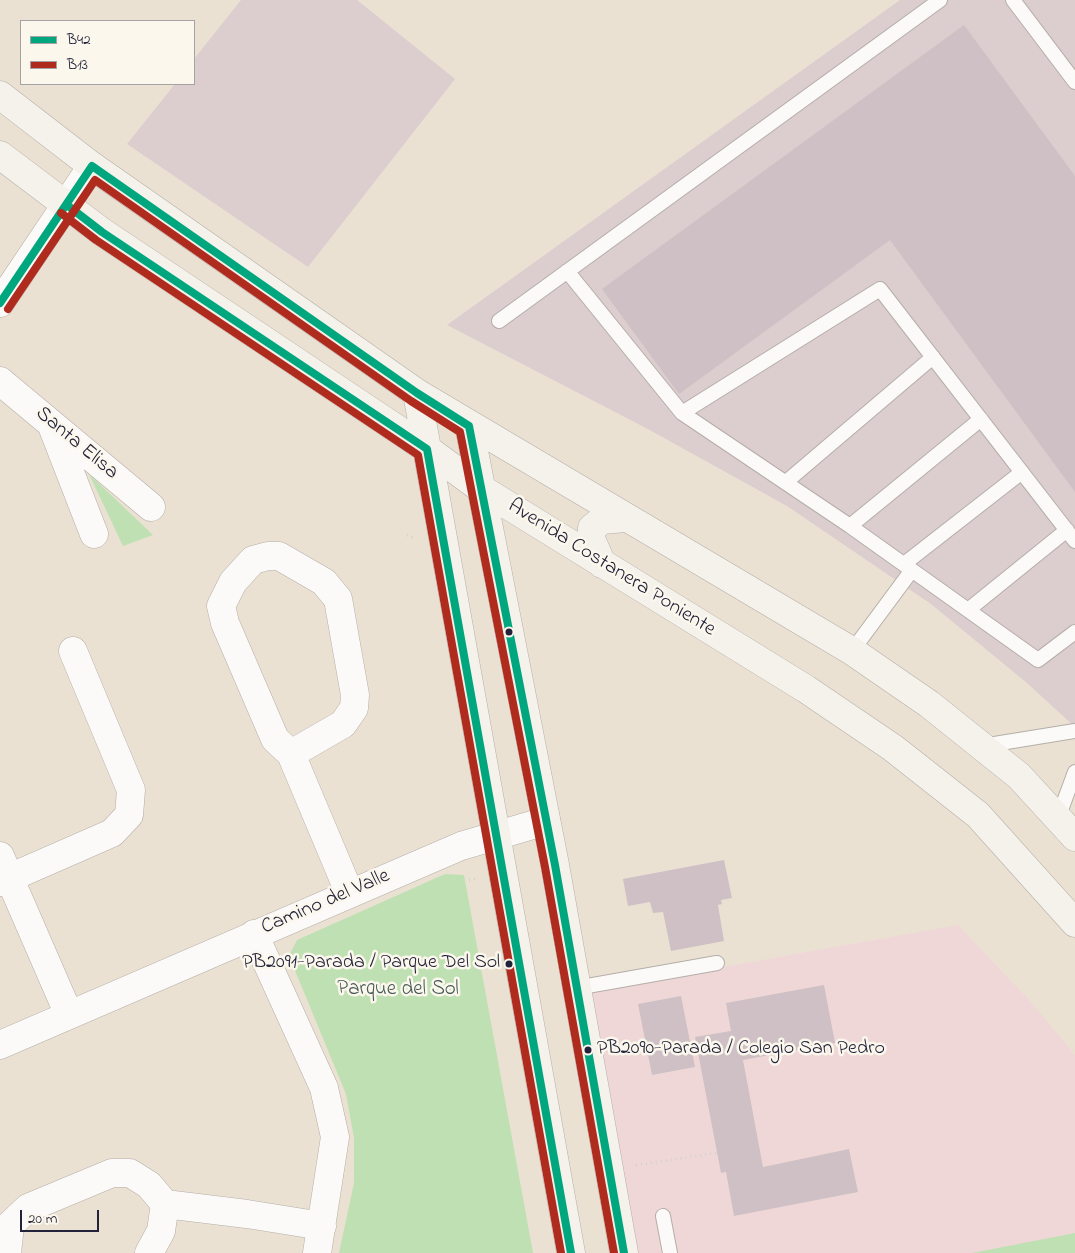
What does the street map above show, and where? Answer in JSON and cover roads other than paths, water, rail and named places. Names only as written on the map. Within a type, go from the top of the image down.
[{"type":"street","points":[[0,94],[92,166],[417,393],[469,426],[852,651],[929,704],[1019,776],[1066,828]]},
{"type":"street","name":"Avenida Costanera Poniente","points":[[0,155],[102,232],[427,449],[480,488],[806,689],[893,748],[978,816],[1075,923]]},
{"type":"street","points":[[0,303],[92,166]]},
{"type":"street","name":"Santa Elisa","points":[[0,381],[151,507]]},
{"type":"street","points":[[417,393],[570,1253]]},
{"type":"street","points":[[50,421],[94,534]]},
{"type":"street","points":[[469,426],[546,821],[624,1253]]},
{"type":"street","points":[[602,564],[591,539],[592,528],[602,520],[626,518]]},
{"type":"street","points":[[292,754],[343,724],[354,708],[355,695],[338,599],[324,582],[279,556],[268,556],[253,560],[233,582],[221,606],[225,623],[275,739],[292,754],[349,892]]},
{"type":"street","points":[[69,1015],[3,872],[112,833],[129,815],[131,790],[73,651]]},
{"type":"street","name":"Camino del Valle","points":[[0,1045],[349,892],[496,834],[546,821]]},
{"type":"street","points":[[254,934],[324,1088],[335,1137],[317,1253]]},
{"type":"street","points":[[7,1253],[10,1225],[28,1208],[112,1173],[130,1173],[149,1186],[165,1204],[322,1226]]},
{"type":"street","points":[[149,1253],[161,1231],[165,1204]]},
{"type":"lane","points":[[499,321],[940,0]]},
{"type":"lane","points":[[1013,0],[1075,82]]},
{"type":"lane","points":[[567,271],[682,413],[850,526],[1038,660],[1075,632]]},
{"type":"lane","points":[[682,413],[880,289],[1071,536],[968,610]]},
{"type":"lane","points":[[786,482],[933,357]]},
{"type":"lane","points":[[850,526],[981,419]]},
{"type":"lane","points":[[852,651],[908,567],[1022,472]]},
{"type":"lane","points":[[982,746],[1075,731]]},
{"type":"lane","points":[[1066,828],[1075,772]]},
{"type":"lane","points":[[576,988],[717,963]]},
{"type":"lane","points":[[663,1216],[670,1253]]},
{"type":"place","name":"PB2091-Parada / Parque Del Sol","points":[[509,964]]},
{"type":"place","name":"PB2090-Parada / Colegio San Pedro","points":[[588,1050]]},
{"type":"park label","name":"Parque del Sol","points":[[398,991]]}]
